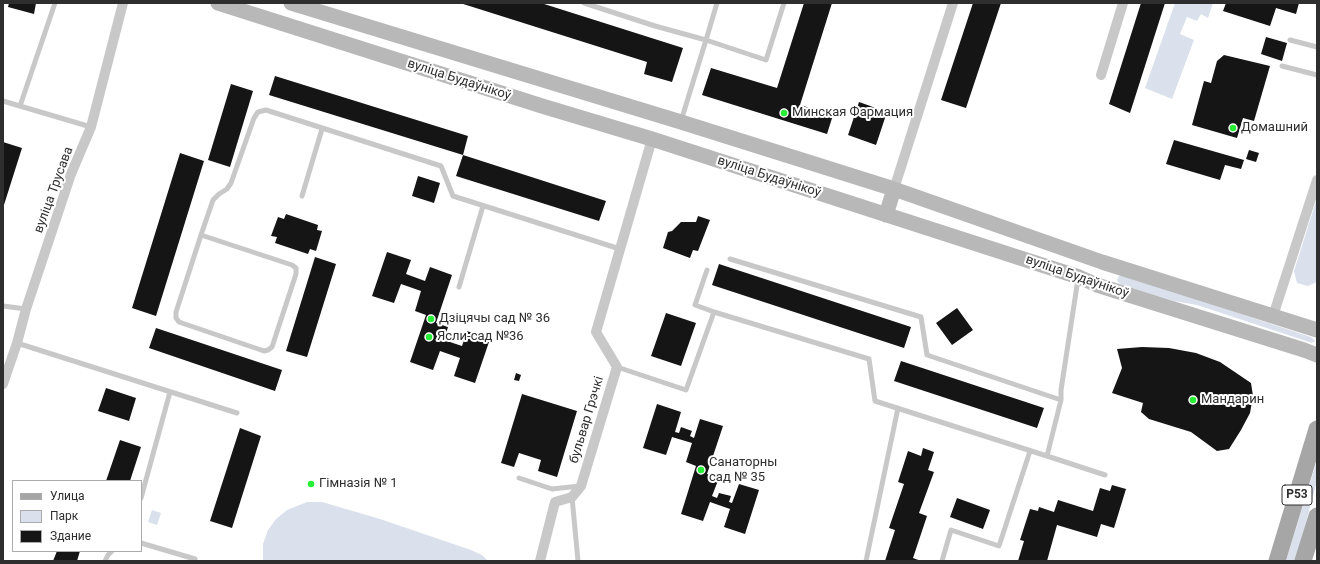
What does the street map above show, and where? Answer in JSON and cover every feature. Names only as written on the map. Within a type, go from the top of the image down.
[{"type":"main road","name":"Р53","points":[[1277,561],[1317,429]]},
{"type":"main road","name":"Р53","points":[[1303,561],[1317,516]]},
{"type":"street","name":"вуліца Трусава","points":[[3,384],[17,343],[26,309],[71,174],[91,127],[123,3]]},
{"type":"street","name":"вуліца Будаўнікоў","points":[[218,3],[542,106],[652,139],[1079,277],[1097,285],[1317,355]]},
{"type":"street","name":"вуліца Будаўнікоў","points":[[291,3],[681,122],[894,189],[1102,262],[1317,330]]},
{"type":"street","points":[[886,215],[953,3]]},
{"type":"street","points":[[1101,75],[1123,3]]},
{"type":"street","points":[[542,106],[550,82]]},
{"type":"street","name":"бульвар Грэчкі","points":[[540,561],[555,502],[572,496],[581,486],[617,367],[596,332],[652,139]]},
{"type":"street","points":[[1273,316],[1317,180]]},
{"type":"street","points":[[1079,277],[1082,255]]},
{"type":"lane","points":[[20,106],[54,3]]},
{"type":"lane","points":[[584,3],[766,60],[784,3]]},
{"type":"lane","points":[[681,122],[717,3]]},
{"type":"lane","points":[[1290,40],[1317,47]]},
{"type":"lane","points":[[1282,66],[1317,75]]},
{"type":"lane","points":[[3,101],[91,127]]},
{"type":"lane","points":[[201,235],[292,265],[296,268],[296,274],[272,347],[268,350],[264,351],[179,322],[176,318],[176,312],[201,235],[213,200],[227,189],[231,183],[254,118],[258,112],[266,110],[441,166],[453,196],[620,249]]},
{"type":"lane","points":[[302,196],[322,129]]},
{"type":"lane","points":[[459,287],[482,206]]},
{"type":"lane","points":[[730,259],[921,317],[926,355],[1061,400]]},
{"type":"lane","points":[[707,270],[695,305],[869,359],[875,401],[1105,475]]},
{"type":"lane","points":[[1047,456],[1061,400],[1061,390],[1079,277]]},
{"type":"lane","points":[[3,306],[26,309]]},
{"type":"lane","points":[[617,367],[686,390],[714,312]]},
{"type":"lane","points":[[17,343],[236,413]]},
{"type":"lane","points":[[142,494],[170,392]]},
{"type":"lane","points":[[866,561],[898,408]]},
{"type":"lane","points":[[942,561],[951,530],[999,546],[1030,451]]},
{"type":"lane","points":[[519,478],[552,489],[581,486]]},
{"type":"lane","points":[[572,496],[578,561]]},
{"type":"lane","points":[[142,543],[195,559]]},
{"type":"lane","points":[[106,561],[111,552]]},
{"type":"green space","points":[[1175,3],[1213,3],[1208,18],[1201,14],[1197,21],[1187,17],[1180,34],[1194,40],[1172,99],[1145,88]]},
{"type":"green space","points":[[1317,198],[1317,282],[1308,286],[1297,283],[1294,271]]},
{"type":"green space","points":[[1123,275],[1311,337],[1315,341],[1312,343],[1197,305],[1174,301],[1124,286],[1117,280],[1119,276]]},
{"type":"green space","points":[[1317,460],[1317,481],[1295,561],[1286,561]]},
{"type":"green space","points":[[307,502],[322,502],[380,519],[471,550],[482,555],[488,561],[263,561],[263,544],[268,530],[276,519],[287,510]]},
{"type":"green space","points":[[152,510],[161,513],[157,525],[148,522]]},
{"type":"building","points":[[9,3],[36,3],[34,14],[8,7]]},
{"type":"building","points":[[460,3],[541,3],[683,48],[672,82],[644,74],[647,62]]},
{"type":"building","points":[[804,3],[832,3],[800,105],[833,115],[827,134],[702,95],[711,68],[777,88]]},
{"type":"building","points":[[973,3],[1001,3],[966,108],[941,100]]},
{"type":"building","points":[[1141,3],[1165,3],[1130,113],[1109,104]]},
{"type":"building","points":[[1226,3],[1299,3],[1296,14],[1276,8],[1270,26],[1223,11]]},
{"type":"building","points":[[1266,37],[1287,43],[1282,61],[1261,54]]},
{"type":"building","points":[[1224,55],[1270,66],[1254,121],[1243,118],[1237,138],[1192,125],[1204,81],[1211,83],[1217,61]]},
{"type":"building","points":[[275,76],[468,136],[463,155],[269,95]]},
{"type":"building","points":[[231,84],[253,91],[230,167],[208,160]]},
{"type":"building","points":[[859,102],[887,112],[876,145],[848,135]]},
{"type":"building","points":[[1174,140],[1244,160],[1241,169],[1225,165],[1220,180],[1166,164]]},
{"type":"building","points":[[3,142],[22,148],[3,208]]},
{"type":"building","points":[[1249,150],[1259,153],[1256,162],[1246,159]]},
{"type":"building","points":[[180,153],[204,161],[156,316],[132,308]]},
{"type":"building","points":[[463,155],[606,201],[599,221],[456,176]]},
{"type":"building","points":[[418,176],[440,183],[434,203],[412,196]]},
{"type":"building","points":[[286,214],[318,225],[317,230],[322,231],[316,251],[310,249],[308,254],[275,243],[277,237],[271,236],[278,217],[284,219]]},
{"type":"building","points":[[698,216],[710,220],[698,251],[693,250],[690,258],[663,248],[668,232],[672,231],[681,222],[696,222]]},
{"type":"building","name":"Дзіцячы сад № 36","points":[[387,252],[411,260],[406,274],[425,281],[430,267],[452,275],[436,323],[448,327],[444,340],[462,346],[467,331],[490,339],[475,383],[454,376],[460,358],[440,351],[433,370],[410,362],[426,315],[415,311],[421,291],[401,284],[394,303],[372,296]]},
{"type":"building","points":[[315,257],[336,264],[307,357],[286,351]]},
{"type":"building","points":[[719,264],[911,327],[904,348],[712,285]]},
{"type":"building","points":[[957,308],[973,330],[952,345],[936,323]]},
{"type":"building","points":[[666,313],[696,323],[681,366],[651,356]]},
{"type":"building","points":[[156,328],[282,370],[275,391],[149,348]]},
{"type":"building","name":"Мандарин","points":[[1142,347],[1169,348],[1196,353],[1220,362],[1251,383],[1253,396],[1250,413],[1229,449],[1217,451],[1191,432],[1149,419],[1141,412],[1143,403],[1112,393],[1122,368],[1117,349]]},
{"type":"building","points":[[901,361],[1044,408],[1037,428],[894,381]]},
{"type":"building","points":[[516,373],[521,375],[519,381],[514,380]]},
{"type":"building","points":[[106,388],[136,398],[129,421],[98,411]]},
{"type":"building","points":[[522,394],[577,411],[557,477],[538,471],[541,460],[519,453],[514,467],[501,463]]},
{"type":"building","name":"Санаторны сад № 35","points":[[657,404],[681,412],[675,432],[679,433],[681,427],[692,431],[690,436],[694,438],[700,419],[723,426],[707,474],[719,478],[712,496],[717,498],[719,493],[731,496],[729,502],[732,503],[739,484],[759,490],[745,534],[724,527],[730,509],[710,502],[703,521],[681,514],[696,466],[686,462],[692,443],[672,437],[666,455],[643,448]]},
{"type":"building","points":[[240,428],[261,436],[232,528],[210,521]]},
{"type":"building","points":[[120,440],[141,447],[130,480],[106,480]]},
{"type":"building","points":[[923,448],[934,452],[928,470],[934,472],[919,513],[927,516],[913,558],[921,561],[885,561],[895,530],[889,528],[904,484],[898,482],[908,451],[921,456]]},
{"type":"building","points":[[1112,485],[1126,489],[1114,528],[1101,524],[1097,537],[1057,525],[1047,561],[1018,561],[1024,541],[1020,540],[1030,509],[1038,511],[1039,507],[1054,512],[1058,500],[1093,511],[1100,488],[1110,491]]},
{"type":"building","points":[[957,498],[990,510],[983,529],[950,517]]},
{"type":"building","points":[[57,552],[80,552],[77,561],[53,561]]},
{"type":"place","name":"Минская Фармация","points":[[784,113]]},
{"type":"place","name":"Домашний","points":[[1233,128]]},
{"type":"place","name":"Дзіцячы сад № 36","points":[[431,319]]},
{"type":"place","name":"Ясли-сад №36","points":[[429,337]]},
{"type":"place","name":"Мандарин","points":[[1193,400]]},
{"type":"place","name":"Санаторны сад № 35","points":[[701,470]]},
{"type":"place","name":"Гімназія № 1","points":[[311,484]]}]
